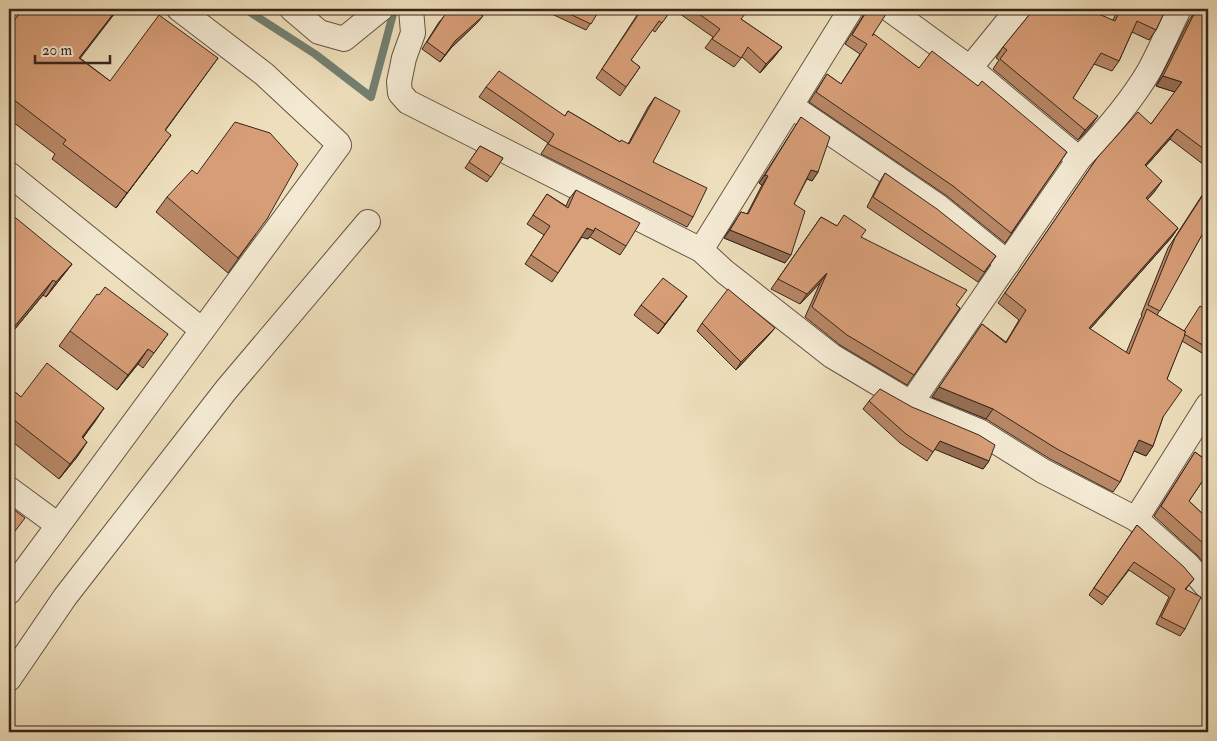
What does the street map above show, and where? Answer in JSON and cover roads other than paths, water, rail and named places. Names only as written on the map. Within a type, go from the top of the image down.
[{"type":"street","points":[[9,592],[339,145],[264,74],[179,9]]},
{"type":"street","points":[[292,9],[319,32],[344,38],[381,9]]},
{"type":"street","points":[[411,9],[413,33],[404,58],[399,82],[400,93],[408,102],[701,250],[725,272],[832,356],[911,403],[974,429],[1044,471],[1136,519],[1188,565],[1208,588]]},
{"type":"street","points":[[701,250],[851,9]]},
{"type":"street","points":[[889,9],[970,68],[1079,159]]},
{"type":"street","points":[[970,68],[1018,9]]},
{"type":"street","points":[[911,403],[1079,159],[1100,136],[1148,72],[1179,9]]},
{"type":"street","points":[[791,106],[939,207],[1008,263]]},
{"type":"street","points":[[9,174],[202,330]]},
{"type":"street","points":[[9,679],[65,597],[226,390],[368,222]]},
{"type":"street","points":[[1136,519],[1208,405]]},
{"type":"street","points":[[9,489],[58,525]]},
{"type":"waterway","points":[[245,9],[315,54],[371,97],[393,14]]}]
